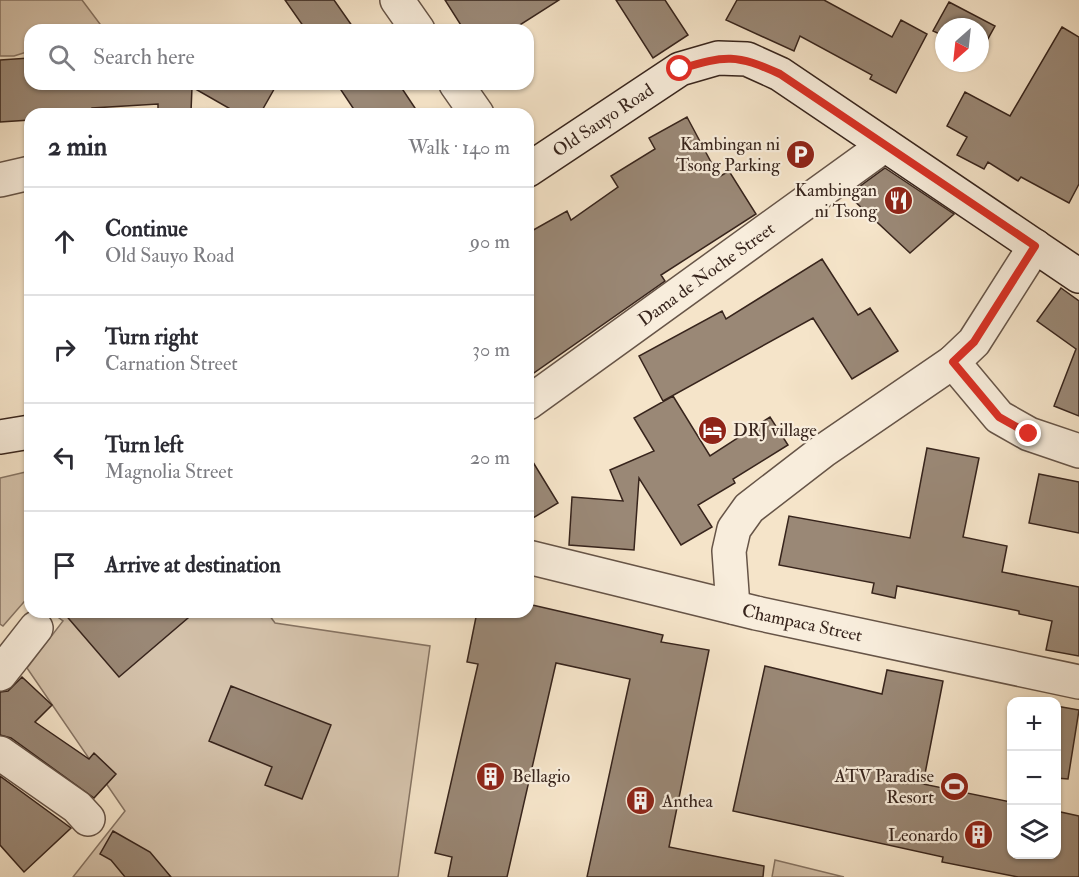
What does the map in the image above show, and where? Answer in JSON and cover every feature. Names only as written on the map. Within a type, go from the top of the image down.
[{"type":"street","points":[[398,0],[414,24]]},
{"type":"street","name":"Old Sauyo Road","points":[[534,166],[680,69],[718,58],[747,59],[780,74],[1079,276]]},
{"type":"street","points":[[460,90],[473,108]]},
{"type":"street","name":"Dama de Noche Street","points":[[534,400],[885,145]]},
{"type":"street","points":[[0,180],[24,174]]},
{"type":"street","points":[[733,607],[729,551],[734,529],[749,508],[823,451],[953,362],[974,342],[1035,246]]},
{"type":"street","points":[[953,362],[999,417],[1029,434],[1079,451]]},
{"type":"street","points":[[0,437],[24,433]]},
{"type":"street","name":"Champaca Street","points":[[534,558],[733,607],[1079,682]]},
{"type":"street","points":[[0,674],[36,628]]},
{"type":"street","points":[[0,753],[77,807],[88,819]]},
{"type":"shaded area","points":[[0,0],[82,0],[100,24],[24,24],[24,53],[14,56],[0,56]]},
{"type":"shaded area","points":[[24,472],[24,602],[3,626],[0,624],[0,478]]},
{"type":"shaded area","points":[[59,618],[271,618],[275,623],[430,646],[398,877],[73,877],[125,811],[27,668],[63,621]]},
{"type":"shaded area","points":[[775,860],[844,877],[772,877]]},
{"type":"building","points":[[285,0],[334,0],[351,24],[302,24]]},
{"type":"building","points":[[445,0],[559,0],[521,24],[460,24]]},
{"type":"building","points":[[616,0],[665,0],[688,35],[653,58]]},
{"type":"building","points":[[737,0],[824,0],[892,37],[901,20],[927,34],[896,93],[870,79],[872,75],[800,36],[794,51],[726,20]]},
{"type":"building","points":[[949,2],[980,18],[940,18]]},
{"type":"building","points":[[989,23],[995,26],[989,37]]},
{"type":"building","points":[[1062,27],[1079,37],[1079,184],[1069,203],[1021,177],[1018,181],[988,162],[984,169],[957,155],[967,137],[947,126],[965,92],[1010,116]]},
{"type":"building","points":[[24,58],[24,90],[192,90],[191,108],[158,108],[158,104],[92,108],[24,108],[24,120],[0,122],[0,60]]},
{"type":"building","points":[[197,90],[274,90],[263,108],[229,108]]},
{"type":"building","points":[[341,90],[403,90],[415,108],[353,108]]},
{"type":"building","points":[[687,117],[719,177],[729,171],[756,214],[661,275],[665,281],[534,373],[534,230],[567,211],[571,220],[618,187],[611,176],[655,149],[649,138]]},
{"type":"building","name":"Kambingan ni Tsong","points":[[885,168],[954,214],[910,253],[848,195]]},
{"type":"building","points":[[822,259],[858,315],[870,308],[898,351],[852,379],[813,318],[663,401],[639,356],[722,311],[726,319]]},
{"type":"building","points":[[1061,288],[1079,301],[1079,416],[1054,406],[1076,349],[1037,321]]},
{"type":"building","points":[[673,396],[710,456],[770,417],[788,445],[733,479],[735,483],[698,505],[712,527],[681,545],[639,478],[634,550],[569,545],[572,497],[623,501],[610,470],[654,451],[634,418]]},
{"type":"building","points":[[927,448],[979,458],[963,537],[1007,546],[1002,572],[1079,587],[1079,656],[1046,650],[1052,621],[1019,614],[1019,611],[897,586],[895,598],[872,593],[874,583],[779,565],[789,516],[910,538]]},
{"type":"building","points":[[534,464],[558,503],[534,517]]},
{"type":"building","points":[[1039,474],[1079,482],[1079,533],[1029,523]]},
{"type":"building","points":[[534,605],[663,635],[661,642],[709,650],[669,847],[764,866],[763,877],[587,877],[630,679],[556,663],[507,877],[448,877],[452,857],[435,853],[478,664],[467,662],[476,618],[534,618]]},
{"type":"building","points":[[68,618],[188,618],[119,677]]},
{"type":"building","points":[[765,666],[882,694],[887,670],[943,681],[923,784],[1007,801],[1007,859],[1061,859],[1061,812],[1079,816],[1079,877],[1018,877],[942,862],[943,857],[733,811]]},
{"type":"building","points":[[22,677],[52,705],[35,722],[89,759],[94,753],[116,774],[94,798],[11,738],[0,735],[0,692],[8,691]]},
{"type":"building","points":[[231,686],[331,725],[302,799],[265,785],[272,767],[209,741]]},
{"type":"building","points":[[1061,707],[1079,710],[1068,779],[1061,778]]},
{"type":"building","points":[[0,776],[71,828],[24,872],[0,845]]},
{"type":"building","points":[[113,831],[150,852],[171,877],[125,877],[111,860],[100,854]]},
{"type":"place","name":"Kambingan ni Tsong Parking","points":[[801,154]]},
{"type":"place","name":"Kambingan ni Tsong","points":[[898,200]]},
{"type":"place","name":"DRJ village","points":[[712,430]]},
{"type":"place","name":"Bellagio","points":[[491,776]]},
{"type":"place","name":"ATV Paradise Resort","points":[[955,786]]},
{"type":"place","name":"Anthea","points":[[641,801]]},
{"type":"place","name":"Leonardo","points":[[979,835]]},
{"type":"route","points":[[680,69],[718,58],[747,59],[780,74],[1035,246],[974,342],[953,362],[999,417],[1029,434]]}]
